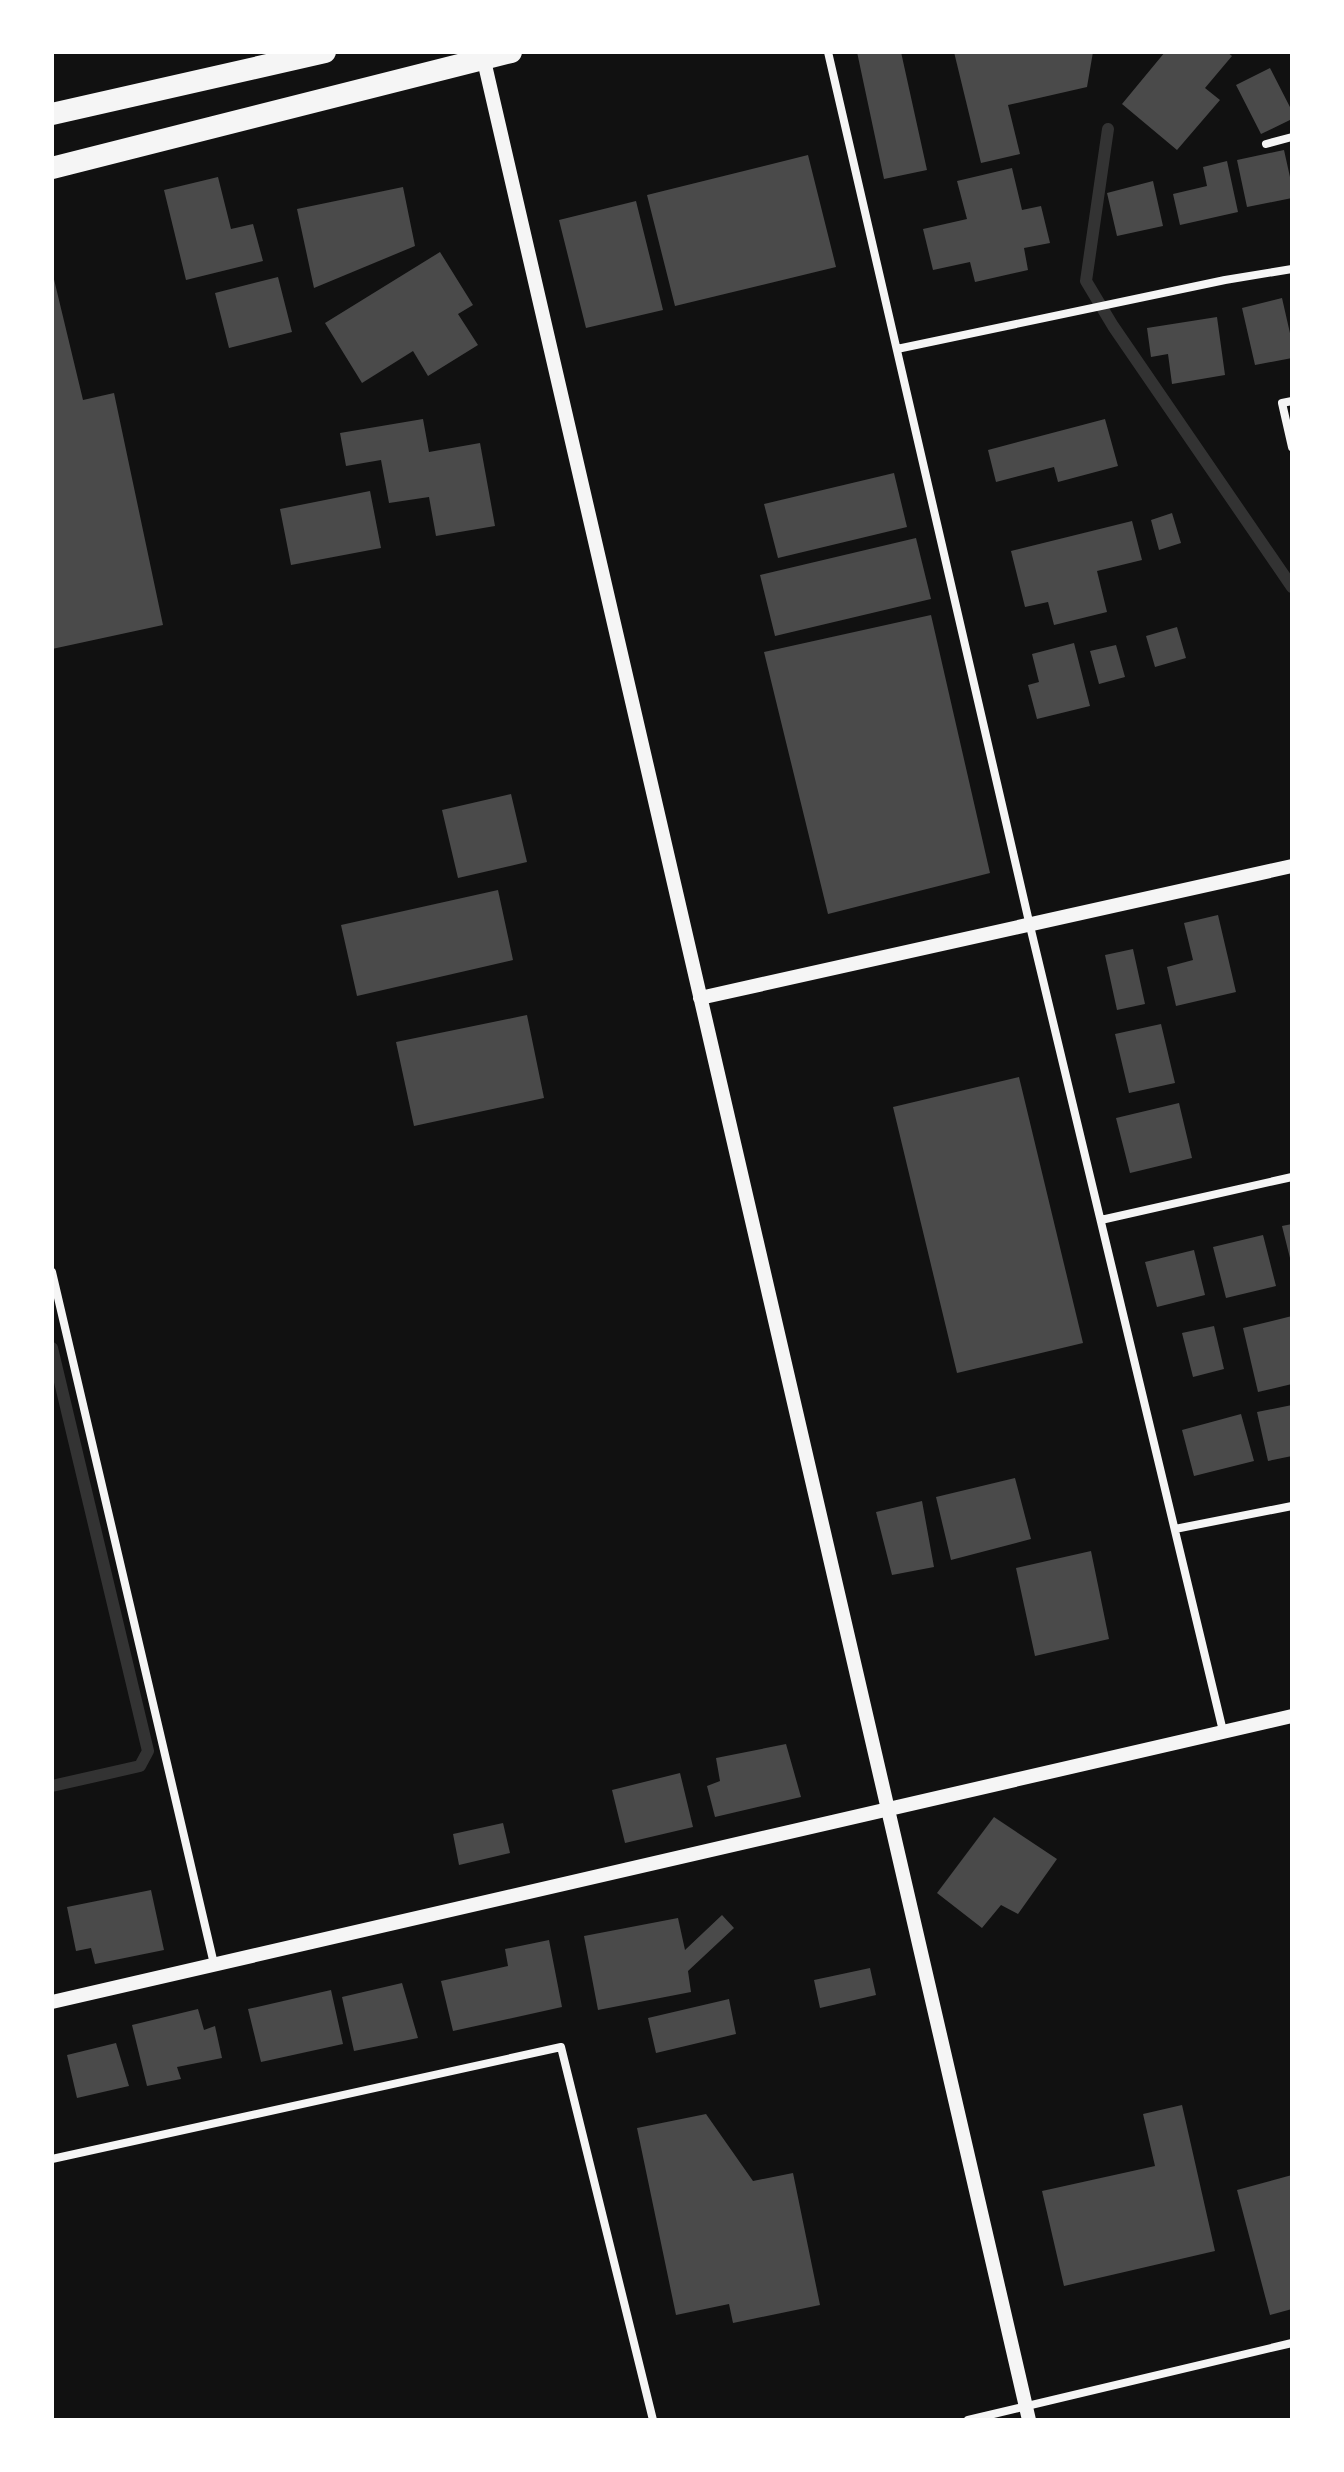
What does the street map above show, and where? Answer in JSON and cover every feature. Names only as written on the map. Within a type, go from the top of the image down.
[{"type":"highway","points":[[52,114],[325,52]]},
{"type":"highway","points":[[52,168],[483,56],[511,52]]},
{"type":"street","points":[[828,52],[1030,926],[1223,1731]]},
{"type":"street","points":[[483,56],[1027,2413]]},
{"type":"street","points":[[1266,144],[1292,137]]},
{"type":"street","points":[[897,349],[1225,280],[1292,269]]},
{"type":"street","points":[[1292,401],[1282,403],[1292,447]]},
{"type":"street","points":[[700,998],[1292,866]]},
{"type":"street","points":[[1101,1220],[1292,1177]]},
{"type":"street","points":[[52,1272],[214,1964]]},
{"type":"street","points":[[1175,1529],[1292,1506]]},
{"type":"street","points":[[52,2002],[1292,1716]]},
{"type":"street","points":[[52,2159],[561,2047],[653,2420]]},
{"type":"street","points":[[968,2420],[1027,2413],[1292,2343]]},
{"type":"building","points":[[857,52],[901,52],[927,170],[884,179]]},
{"type":"building","points":[[954,52],[1093,52],[1087,87],[1008,105],[1020,154],[981,163]]},
{"type":"building","points":[[1165,52],[1227,52],[1232,56],[1205,88],[1220,100],[1177,150],[1122,104]]},
{"type":"building","points":[[1270,68],[1292,111],[1292,119],[1261,134],[1236,85]]},
{"type":"building","points":[[1284,150],[1292,198],[1247,207],[1237,160]]},
{"type":"building","points":[[808,155],[836,267],[675,306],[647,195]]},
{"type":"building","points":[[1227,161],[1238,212],[1180,225],[1173,194],[1207,186],[1203,167]]},
{"type":"building","points":[[1012,168],[1022,210],[1041,206],[1050,243],[1024,248],[1028,270],[975,282],[970,262],[933,270],[923,229],[967,219],[957,181]]},
{"type":"building","points":[[218,177],[231,229],[253,224],[263,261],[186,280],[164,190]]},
{"type":"building","points":[[1153,181],[1163,226],[1117,236],[1107,193]]},
{"type":"building","points":[[403,187],[415,246],[314,288],[297,209]]},
{"type":"building","points":[[636,201],[663,310],[586,328],[559,220]]},
{"type":"building","points":[[440,252],[473,305],[458,314],[478,345],[428,376],[413,351],[362,383],[325,323]]},
{"type":"building","points":[[52,271],[83,400],[114,393],[163,625],[52,649]]},
{"type":"building","points":[[278,277],[292,332],[229,348],[215,293]]},
{"type":"building","points":[[1282,298],[1292,342],[1292,358],[1255,365],[1242,308]]},
{"type":"building","points":[[1217,317],[1225,375],[1172,384],[1168,354],[1151,357],[1147,328]]},
{"type":"building","points":[[423,419],[429,452],[480,443],[495,526],[436,536],[429,497],[389,503],[381,460],[346,466],[340,433]]},
{"type":"building","points":[[1105,419],[1118,466],[1058,482],[1054,467],[996,482],[988,450]]},
{"type":"building","points":[[894,473],[907,527],[778,558],[764,504]]},
{"type":"building","points":[[370,491],[381,548],[291,565],[280,509]]},
{"type":"building","points":[[1172,513],[1181,543],[1159,550],[1151,520]]},
{"type":"building","points":[[1132,521],[1142,560],[1097,571],[1107,612],[1054,625],[1048,602],[1025,607],[1011,551]]},
{"type":"building","points":[[916,538],[931,599],[775,636],[760,575]]},
{"type":"building","points":[[931,615],[990,873],[828,914],[764,652]]},
{"type":"building","points":[[1177,627],[1186,658],[1155,667],[1146,636]]},
{"type":"building","points":[[1074,643],[1090,706],[1037,719],[1028,685],[1039,682],[1032,654]]},
{"type":"building","points":[[1116,645],[1125,677],[1099,684],[1090,651]]},
{"type":"building","points":[[511,794],[527,862],[458,878],[442,810]]},
{"type":"building","points":[[498,890],[513,960],[357,996],[341,925]]},
{"type":"building","points":[[1218,915],[1236,992],[1176,1006],[1167,967],[1193,960],[1184,923]]},
{"type":"building","points":[[1133,949],[1145,1004],[1117,1010],[1105,955]]},
{"type":"building","points":[[527,1015],[544,1098],[414,1126],[396,1042]]},
{"type":"building","points":[[1161,1024],[1175,1083],[1129,1093],[1115,1034]]},
{"type":"building","points":[[1019,1077],[1083,1343],[957,1373],[893,1107]]},
{"type":"building","points":[[1179,1103],[1192,1158],[1130,1173],[1116,1118]]},
{"type":"building","points":[[1292,1224],[1292,1262],[1291,1262],[1282,1226]]},
{"type":"building","points":[[1263,1235],[1276,1286],[1226,1298],[1213,1247]]},
{"type":"building","points":[[1194,1250],[1205,1295],[1157,1307],[1145,1262]]},
{"type":"building","points":[[1292,1316],[1292,1384],[1258,1392],[1243,1328]]},
{"type":"building","points":[[1214,1326],[1224,1369],[1193,1377],[1182,1333]]},
{"type":"building","points":[[1292,1405],[1292,1456],[1268,1461],[1257,1412]]},
{"type":"building","points":[[1241,1414],[1254,1461],[1194,1476],[1182,1430]]},
{"type":"building","points":[[1015,1478],[1031,1539],[951,1560],[936,1497]]},
{"type":"building","points":[[922,1501],[934,1567],[892,1575],[876,1512]]},
{"type":"building","points":[[1091,1551],[1109,1639],[1035,1656],[1016,1568]]},
{"type":"building","points":[[786,1744],[801,1797],[715,1817],[707,1786],[720,1781],[716,1758]]},
{"type":"building","points":[[680,1773],[693,1827],[625,1843],[612,1790]]},
{"type":"building","points":[[994,1817],[1057,1859],[1018,1914],[1001,1905],[982,1928],[937,1893]]},
{"type":"building","points":[[503,1823],[510,1853],[459,1865],[453,1834]]},
{"type":"building","points":[[151,1890],[164,1950],[95,1964],[91,1948],[76,1951],[67,1907]]},
{"type":"building","points":[[722,1915],[734,1928],[688,1971],[691,1992],[598,2010],[584,1936],[678,1918],[685,1950]]},
{"type":"building","points":[[549,1940],[562,2007],[453,2031],[441,1981],[508,1966],[505,1949]]},
{"type":"building","points":[[870,1968],[876,1995],[820,2008],[814,1980]]},
{"type":"building","points":[[402,1983],[418,2038],[354,2051],[342,1997]]},
{"type":"building","points":[[331,1990],[343,2044],[261,2062],[248,2009]]},
{"type":"building","points":[[729,1999],[736,2034],[656,2053],[648,2018]]},
{"type":"building","points":[[198,2009],[204,2030],[215,2026],[222,2058],[177,2067],[181,2079],[147,2086],[132,2025]]},
{"type":"building","points":[[116,2043],[129,2086],[77,2098],[67,2055]]},
{"type":"building","points":[[1182,2105],[1215,2251],[1064,2286],[1042,2191],[1155,2166],[1143,2114]]},
{"type":"building","points":[[706,2114],[753,2181],[793,2173],[820,2305],[733,2323],[729,2304],[676,2315],[637,2128]]},
{"type":"building","points":[[1292,2175],[1292,2309],[1270,2315],[1237,2190]]},
{"type":"waterway","points":[[1108,129],[1086,281],[1113,326],[1292,587]]},
{"type":"waterway","points":[[52,1348],[148,1751],[140,1766],[52,1786]]}]
